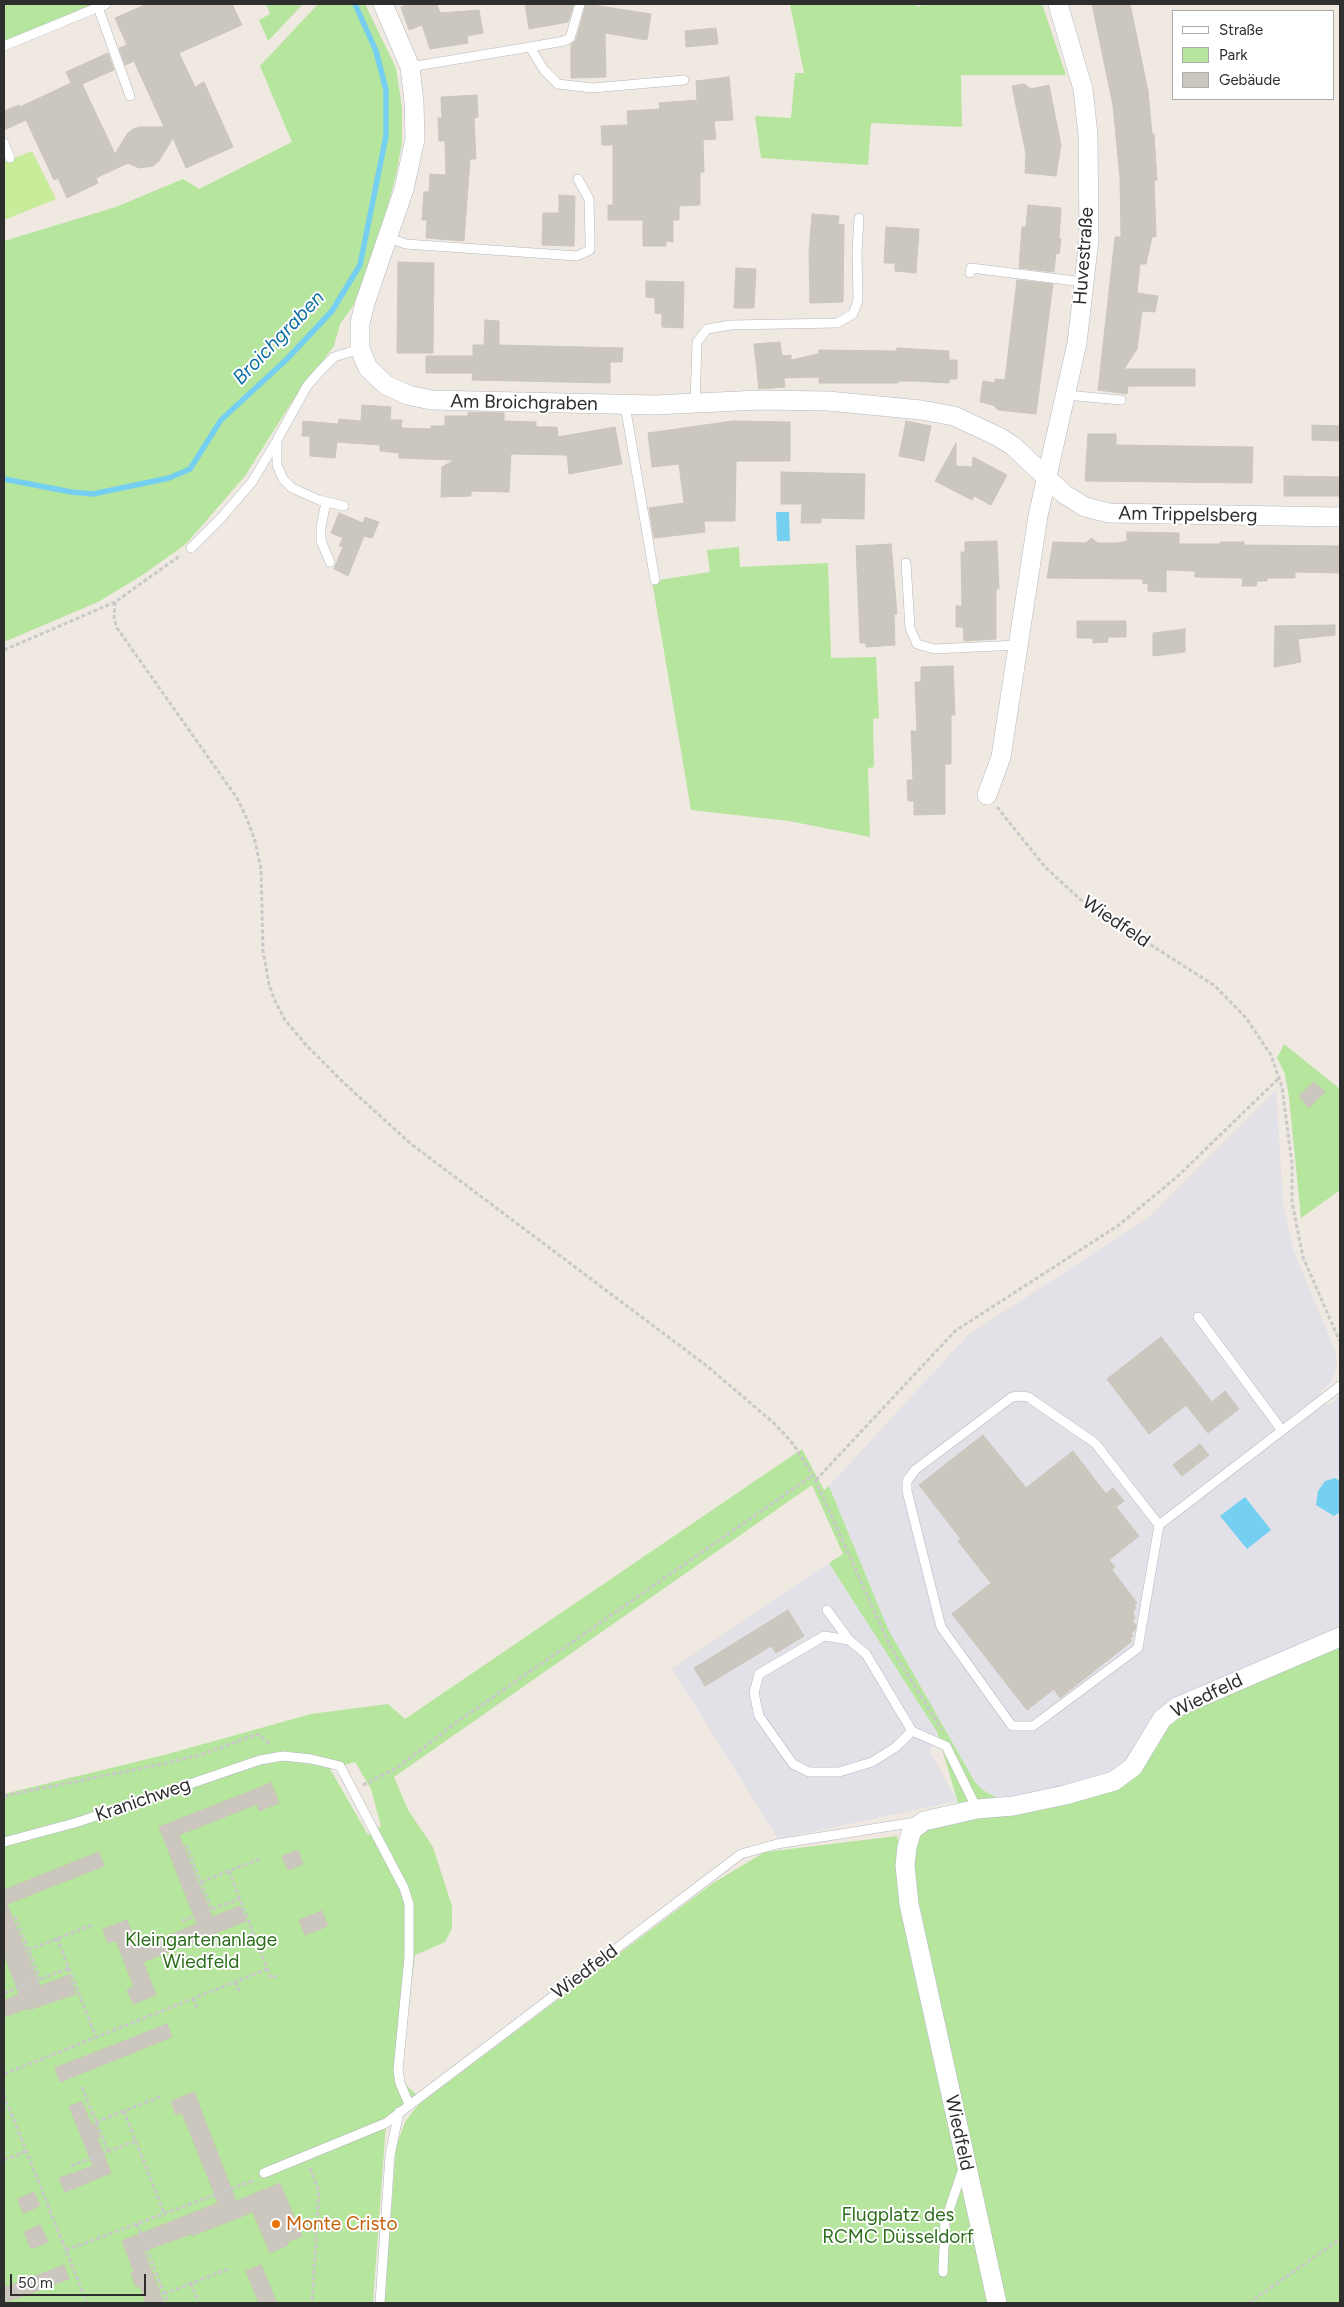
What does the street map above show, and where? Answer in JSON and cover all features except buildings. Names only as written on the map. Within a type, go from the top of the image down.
[{"type":"street","name":"Am Broichgraben","points":[[384,4],[410,67],[414,102],[415,139],[404,189],[389,238],[364,303],[360,323],[360,349],[368,368],[386,385],[408,395],[432,400],[625,405],[695,404],[760,400],[828,401],[893,406],[954,416],[981,427],[1014,446],[1047,478]]},
{"type":"street","name":"Huvestraße","points":[[1047,478],[1077,343],[1089,239],[1088,135],[1083,89],[1058,4]]},
{"type":"street","name":"Am Trippelsberg","points":[[1047,478],[1074,501],[1109,513],[1340,518]]},
{"type":"street","points":[[987,795],[1000,757],[1038,516],[1047,478]]},
{"type":"street","name":"Wiedfeld","points":[[997,2303],[907,1885],[906,1847],[912,1830],[924,1821],[978,1810],[1022,1805],[1114,1781],[1133,1767],[1162,1719],[1177,1707],[1340,1637]]},
{"type":"lane","points":[[410,67],[564,41],[570,38],[580,4]]},
{"type":"lane","points":[[4,46],[102,5],[130,96]]},
{"type":"lane","points":[[530,47],[544,70],[558,84],[592,88],[684,80]]},
{"type":"lane","points":[[4,144],[10,158]]},
{"type":"lane","points":[[389,238],[406,244],[577,256],[590,250],[589,199],[578,179]]},
{"type":"lane","points":[[695,404],[696,342],[706,329],[731,325],[837,322],[853,314],[858,300],[857,252],[859,218]]},
{"type":"lane","points":[[970,273],[971,268],[1083,282]]},
{"type":"lane","points":[[191,548],[221,518],[252,482],[307,386],[334,358],[360,349]]},
{"type":"lane","points":[[1066,396],[1121,400]]},
{"type":"lane","points":[[625,405],[655,580]]},
{"type":"lane","points":[[277,440],[277,465],[283,478],[292,488],[326,502],[344,506]]},
{"type":"lane","points":[[326,502],[321,526],[321,541],[330,562]]},
{"type":"lane","points":[[906,563],[910,628],[917,644],[934,650],[1018,645]]},
{"type":"lane","points":[[1198,1317],[1281,1430]]},
{"type":"lane","points":[[1160,1525],[1095,1443],[1028,1397],[1012,1397],[910,1475],[907,1481],[907,1491],[941,1627],[1012,1726],[1034,1726],[1138,1648],[1160,1525],[1340,1386]]},
{"type":"lane","points":[[827,1610],[849,1640],[866,1654],[912,1731],[946,1746],[978,1810]]},
{"type":"lane","points":[[849,1640],[824,1636],[760,1674],[754,1693],[759,1716],[793,1764],[809,1772],[839,1772],[872,1762],[896,1746],[912,1731]]},
{"type":"lane","name":"Kranichweg","points":[[4,1842],[78,1822],[260,1760],[283,1756],[311,1759],[340,1766],[354,1790],[410,1904],[410,1957],[398,2070],[400,2083],[409,2104]]},
{"type":"lane","name":"Wiedfeld","points":[[264,2173],[386,2123],[741,1854],[777,1844],[924,1821]]},
{"type":"lane","points":[[380,2303],[390,2155],[399,2112]]},
{"type":"lane","points":[[943,2272],[945,2222],[966,2162]]},
{"type":"path","points":[[4,650],[116,602],[191,548]]},
{"type":"path","points":[[116,602],[114,618],[117,628],[237,798],[247,819],[255,841],[261,869],[263,951],[269,984],[274,999],[285,1020],[345,1084],[411,1144],[707,1366],[756,1406],[793,1444],[816,1480],[890,1646],[944,1733],[946,1746]]},
{"type":"path","name":"Wiedfeld","points":[[987,795],[1045,867],[1081,900],[1216,986],[1246,1018],[1271,1055],[1280,1077],[1288,1127],[1292,1202],[1303,1257],[1340,1342]]},
{"type":"path","points":[[816,1480],[955,1331],[1118,1224],[1180,1175],[1280,1077]]},
{"type":"path","points":[[354,1790],[396,1768],[457,1722],[813,1475]]},
{"type":"path","points":[[4,1796],[167,1763],[203,1754],[258,1734],[283,1756]]},
{"type":"path","points":[[186,1844],[212,1910]]},
{"type":"path","points":[[201,1882],[262,1858]]},
{"type":"path","points":[[229,1871],[271,1978],[279,1975]]},
{"type":"path","points":[[182,1921],[239,1899]]},
{"type":"path","points":[[15,1916],[40,1979]]},
{"type":"path","points":[[28,1950],[92,1925]]},
{"type":"path","points":[[57,1938],[96,2037]]},
{"type":"path","points":[[4,1993],[68,1968]]},
{"type":"path","points":[[4,2074],[267,1969]]},
{"type":"path","points":[[235,1982],[239,1991]]},
{"type":"path","points":[[193,1998],[197,2008]]},
{"type":"path","points":[[82,2087],[108,2152]]},
{"type":"path","points":[[4,2095],[87,2303]]},
{"type":"path","points":[[96,2122],[162,2096]]},
{"type":"path","points":[[124,2111],[164,2213]]},
{"type":"path","points":[[71,2166],[135,2141]]},
{"type":"path","points":[[4,2160],[27,2150]]},
{"type":"path","points":[[306,2156],[319,2192],[312,2303]]},
{"type":"path","points":[[66,2250],[257,2179],[264,2173]]},
{"type":"path","points":[[136,2224],[168,2303]]},
{"type":"path","points":[[1250,2303],[1340,2239]]},
{"type":"path","points":[[164,2294],[228,2269]]},
{"type":"path","points":[[192,2283],[199,2303]]},
{"type":"shaded area","points":[[1276,1090],[1283,1203],[1294,1252],[1335,1350],[1337,1365],[1330,1384],[1320,1392],[1327,1406],[1340,1396],[1340,1631],[1127,1761],[1116,1771],[1016,1799],[997,1798],[983,1790],[975,1782],[888,1629],[829,1486],[968,1335],[1148,1218]]},
{"type":"shaded area","points":[[829,1563],[937,1732],[930,1751],[957,1801],[778,1839],[672,1669]]},
{"type":"green space","points":[[4,4],[94,4],[4,41]]},
{"type":"green space","points":[[266,4],[303,4],[268,41],[259,20],[270,14]]},
{"type":"green space","points":[[318,4],[365,4],[396,68],[402,108],[402,143],[396,175],[380,236],[353,306],[340,324],[334,346],[292,407],[293,400],[245,476],[186,544],[141,576],[98,602],[4,642],[4,241],[116,207],[183,179],[199,189],[292,142],[260,66]]},
{"type":"green space","points":[[790,4],[916,4],[917,7],[925,4],[1042,4],[1066,75],[961,75],[962,127],[871,123],[868,165],[761,158],[755,116],[791,118],[795,73],[804,73]]},
{"type":"green space","points":[[32,151],[56,199],[4,220],[4,162]]},
{"type":"green space","points":[[739,547],[740,567],[828,563],[831,658],[876,657],[879,718],[873,719],[874,767],[868,768],[870,837],[789,821],[691,810],[652,581],[710,572],[707,550]]},
{"type":"green space","points":[[1284,1044],[1340,1089],[1340,1190],[1301,1218],[1289,1097],[1285,1074],[1277,1058]]},
{"type":"green space","name":"Kleingartenanlage Wiedfeld","points":[[802,1449],[824,1490],[829,1486],[888,1629],[975,1782],[983,1790],[997,1798],[958,1803],[937,1732],[829,1563],[843,1554],[812,1485],[394,1777],[408,1810],[433,1847],[452,1906],[452,1928],[445,1942],[415,1955],[401,2069],[402,2081],[419,2097],[386,2123],[373,2303],[4,2303],[4,1794],[164,1755],[311,1714],[388,1704],[405,1719]],"holes":[[[355,1762],[371,1789],[381,1826],[368,1835],[330,1769]]]},
{"type":"green space","points":[[1340,1644],[1340,2303],[1001,2303],[912,1901],[915,1838],[931,1824],[1100,1791],[1170,1722],[1211,1696]]},
{"type":"green space","name":"Flugplatz des RCMC Düsseldorf","points":[[897,1836],[994,2303],[384,2303],[396,2147],[405,2122],[419,2104],[713,1883],[765,1852]]},
{"type":"water","points":[[776,512],[789,512],[790,541],[777,541]]},
{"type":"water","points":[[1335,1478],[1340,1481],[1340,1512],[1334,1516],[1316,1505],[1318,1491],[1325,1481]]},
{"type":"water","points":[[1245,1497],[1271,1530],[1247,1549],[1220,1516]]},
{"type":"waterway","name":"Broichgraben","points":[[4,479],[71,492],[93,494],[169,478],[190,469],[221,420],[287,359],[332,311],[360,265],[386,136],[386,90],[376,51],[355,4]]},
{"type":"place","name":"Monte Cristo","points":[[276,2224]]}]
